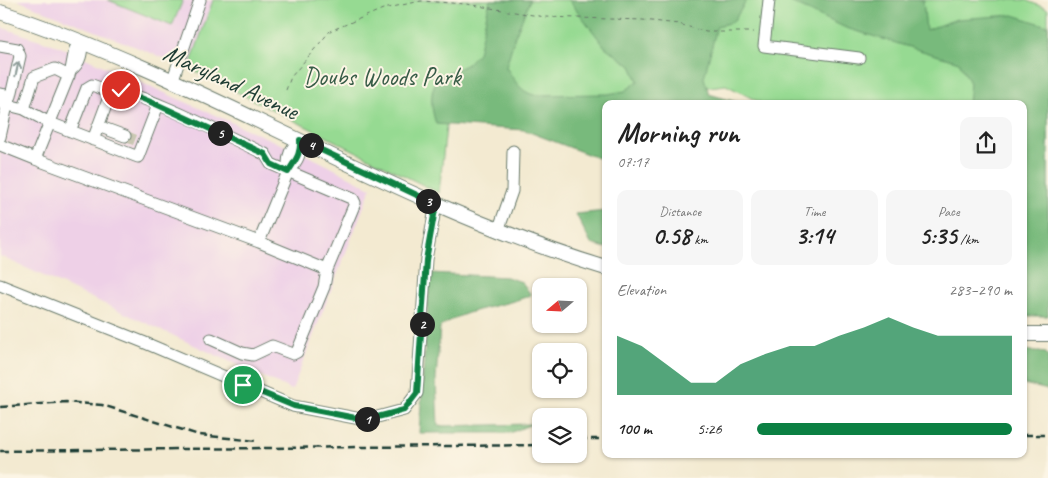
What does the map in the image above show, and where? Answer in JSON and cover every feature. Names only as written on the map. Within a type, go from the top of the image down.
[{"type":"main road","name":"Maryland Avenue","points":[[0,12],[82,41],[173,79],[436,204],[498,230],[602,267]]},
{"type":"main road","points":[[1027,334],[1048,334]]},
{"type":"lane","points":[[173,79],[200,0]]},
{"type":"lane","points":[[769,0],[764,46],[859,58]]},
{"type":"lane","points":[[35,159],[70,73],[77,66],[82,51],[82,41]]},
{"type":"lane","points":[[0,46],[17,49],[20,56],[11,96],[0,94]]},
{"type":"lane","points":[[24,109],[34,77],[54,69],[70,73]]},
{"type":"lane","points":[[70,131],[87,88],[92,85],[111,92],[121,90],[265,154],[271,164],[289,170],[353,199],[355,203],[328,270],[324,287],[297,352],[293,354],[272,346],[252,355],[211,339]]},
{"type":"lane","points":[[93,140],[111,92]]},
{"type":"lane","points":[[0,137],[3,104],[24,109],[50,123],[138,157],[134,140],[158,105]]},
{"type":"lane","points":[[98,126],[134,140]]},
{"type":"lane","points":[[259,242],[289,170],[295,164],[300,152],[300,140]]},
{"type":"lane","points":[[0,145],[259,242],[328,270]]},
{"type":"lane","points":[[498,230],[512,191],[513,151]]},
{"type":"lane","points":[[0,285],[143,342],[294,406],[366,420],[404,410],[417,393],[426,260],[436,204]]},
{"type":"path","points":[[286,90],[291,77],[330,31],[383,9],[422,1],[466,4],[545,17],[643,20],[680,24],[706,32],[766,34]]},
{"type":"shaded area","points":[[17,0],[213,0],[189,68]]},
{"type":"shaded area","points":[[0,27],[58,46],[317,160],[371,188],[292,390],[0,256]]},
{"type":"green space","points":[[108,0],[183,0],[172,26]]},
{"type":"green space","name":"Doubs Woods Park","points":[[213,0],[1025,0],[1048,9],[1048,245],[1027,122],[1027,100],[755,100],[726,85],[447,118],[439,193],[189,68]]},
{"type":"green space","points":[[490,0],[530,0],[515,36],[506,67],[521,88],[534,95],[608,94],[625,91],[638,81],[631,66],[605,47],[569,0],[747,0],[733,22],[717,26],[704,78],[709,94],[729,100],[602,100],[602,160],[524,130],[436,124],[432,101],[437,78],[466,65],[478,53]]},
{"type":"green space","points":[[786,0],[923,0],[926,30],[957,19],[1013,15],[1048,26],[1048,316],[1027,316],[1027,100],[968,100],[970,83],[959,62],[846,28]]},
{"type":"green space","points":[[602,211],[602,247],[591,244],[576,214]]},
{"type":"green space","points":[[430,273],[507,277],[522,282],[531,295],[462,315],[440,327],[436,379],[438,426],[532,424],[510,433],[419,433]]},
{"type":"green space","points":[[1027,350],[1046,353],[1048,356],[1048,390],[1027,385]]},
{"type":"tunnel","points":[[125,136],[135,140]]},
{"type":"railway","points":[[0,407],[66,402],[102,405],[199,435],[256,441]]},
{"type":"railway","points":[[1027,435],[1048,435]]},
{"type":"railway","points":[[587,439],[602,439]]},
{"type":"railway","points":[[0,451],[532,445]]},
{"type":"route","points":[[121,90],[265,154],[271,164],[288,172],[295,164],[300,152],[300,140],[436,204],[426,260],[417,393],[404,410],[366,420],[294,406],[243,385]]}]
